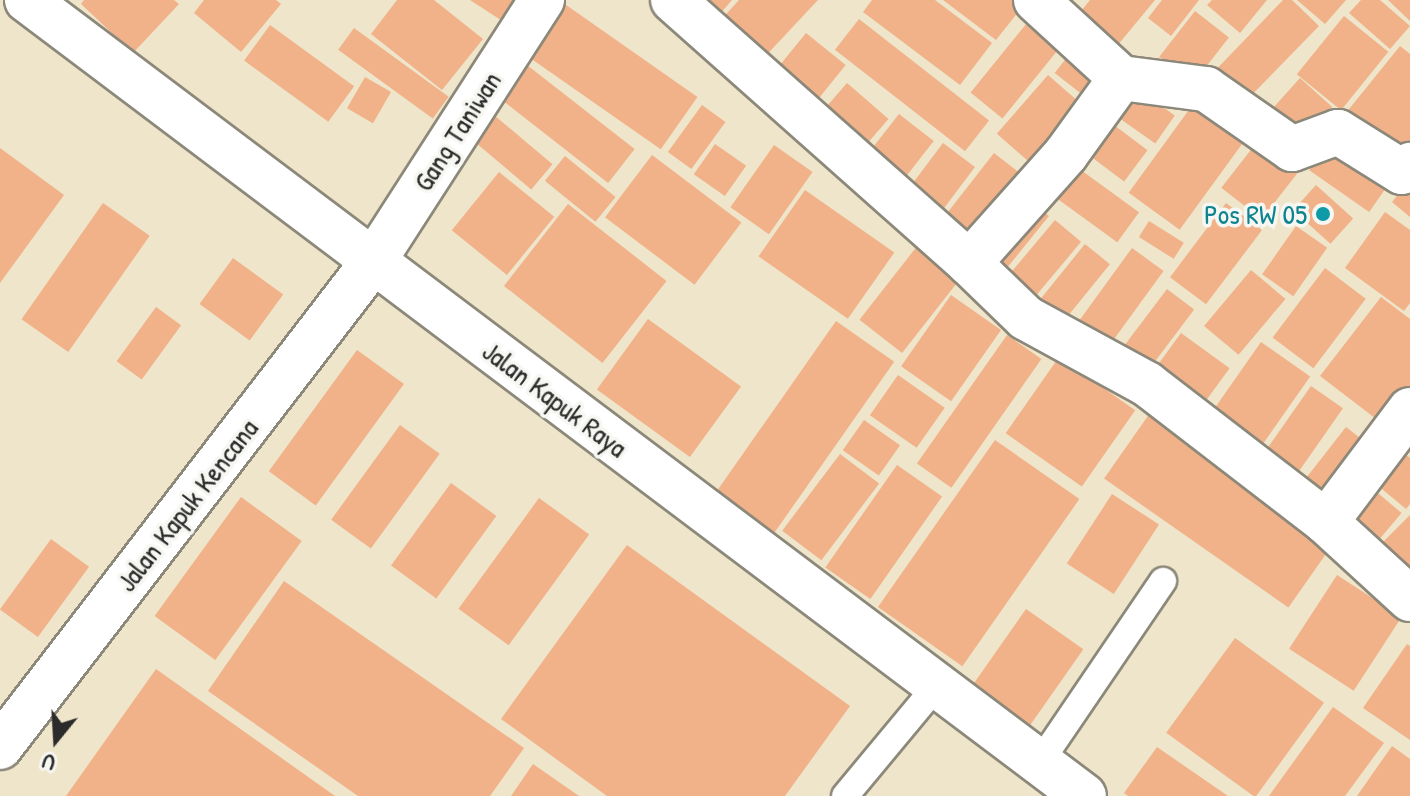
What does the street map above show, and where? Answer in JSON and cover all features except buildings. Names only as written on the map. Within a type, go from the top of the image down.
[{"type":"street","name":"Jalan Kapuk Raya","points":[[27,0],[1084,796]]},
{"type":"street","name":"Gang Taniwan","points":[[373,262],[542,0]]},
{"type":"street","points":[[673,0],[969,263],[1026,318],[1147,384],[1326,522],[1410,599]]},
{"type":"street","points":[[1036,0],[1121,78],[1206,89],[1292,149],[1338,132],[1402,172],[1410,165]]},
{"type":"street","points":[[969,263],[1066,154],[1121,78]]},
{"type":"street","name":"Jalan Kapuk Kencana","points":[[0,747],[373,262]]},
{"type":"street","points":[[1326,522],[1410,410]]},
{"type":"lane","points":[[1040,762],[1163,581]]},
{"type":"lane","points":[[845,796],[937,685]]},
{"type":"place","name":"Pos RW 05","points":[[1323,214]]}]
